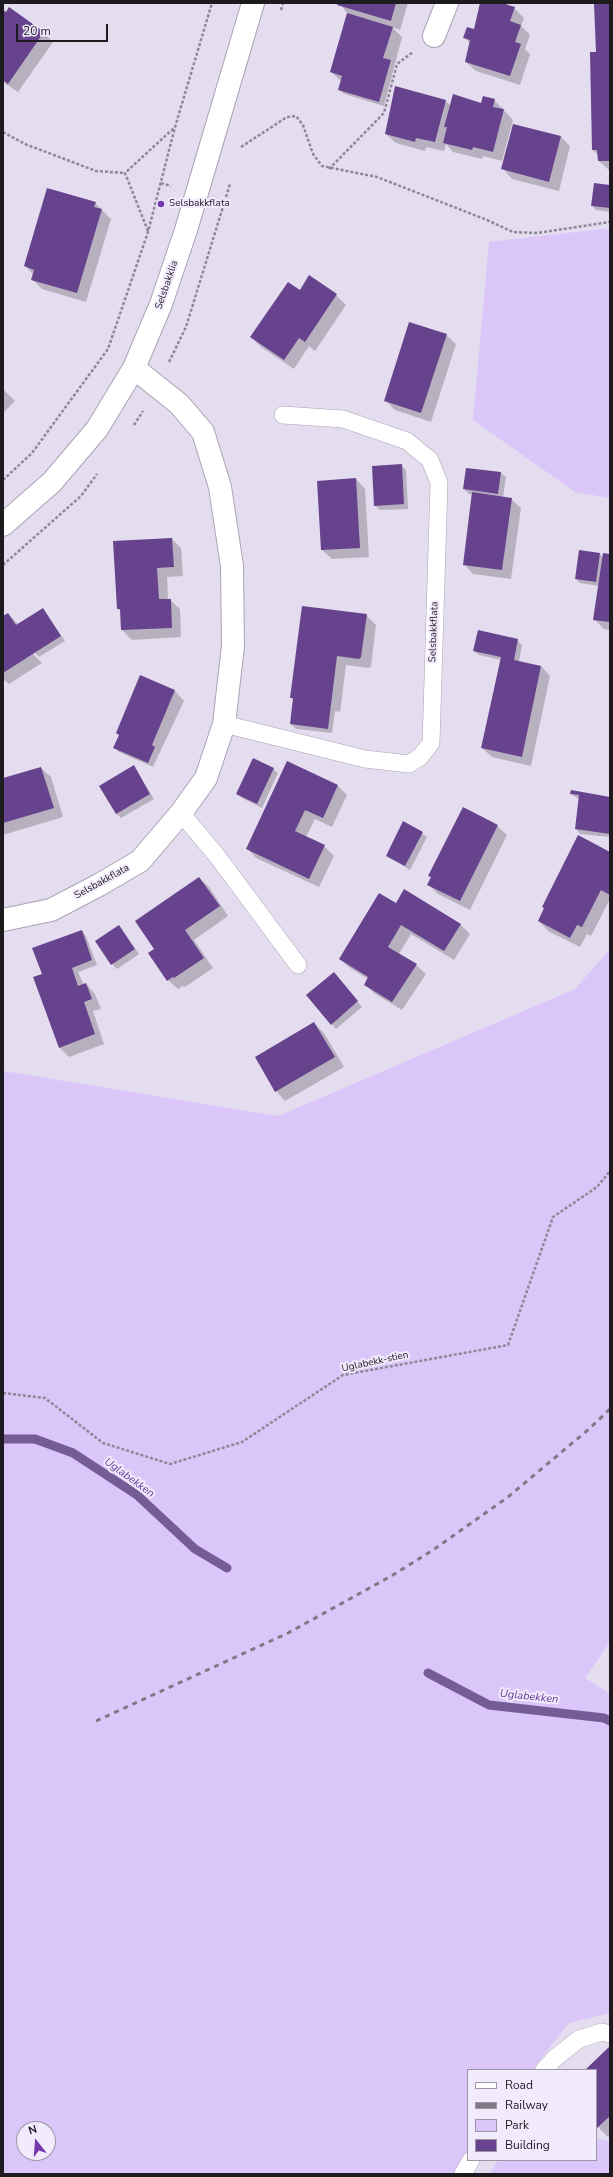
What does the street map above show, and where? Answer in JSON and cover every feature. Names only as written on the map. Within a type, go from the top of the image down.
[{"type":"street","name":"Selsbakklia","points":[[3,525],[52,482],[97,429],[134,368],[161,304],[186,230],[253,3]]},
{"type":"street","points":[[434,36],[447,3]]},
{"type":"street","name":"Selsbakkflata","points":[[3,920],[51,910],[99,885],[140,861],[181,813],[206,778],[224,724],[233,646],[232,566],[220,487],[203,432],[179,404],[134,368]]},
{"type":"lane","name":"Selsbakkflata","points":[[224,724],[365,759],[409,764],[420,757],[431,743],[439,483],[430,460],[408,441],[343,419],[284,415]]},
{"type":"lane","points":[[181,813],[217,856],[298,965]]},
{"type":"lane","points":[[545,2069],[555,2058],[579,2039],[602,2032],[610,2034]]},
{"type":"lane","points":[[463,2174],[470,2161]]},
{"type":"path","points":[[3,480],[32,453],[108,349],[148,232],[175,127],[212,3]]},
{"type":"path","points":[[328,169],[384,113],[397,64],[434,36]]},
{"type":"path","points":[[241,147],[287,117],[296,116],[303,125],[313,154],[322,166],[328,169],[377,177],[487,220],[513,232],[537,233],[610,222]]},
{"type":"path","points":[[3,132],[25,144],[96,171],[125,173],[175,127]]},
{"type":"path","points":[[125,173],[148,232]]},
{"type":"path","name":"Uglabekk-stien","points":[[3,1393],[45,1398],[103,1443],[170,1464],[242,1442],[343,1375],[508,1345],[553,1217],[597,1186],[610,1171]]},
{"type":"green space","points":[[610,228],[610,498],[575,492],[473,420],[489,242]]},
{"type":"green space","points":[[610,949],[610,1642],[585,1678],[610,1694],[610,2013],[569,2023],[533,2069],[467,2069],[467,2156],[457,2174],[3,2174],[3,1071],[278,1116],[575,989]]},
{"type":"green space","points":[[597,2138],[610,2142],[610,2174],[490,2174],[497,2161],[597,2161]]},
{"type":"building","points":[[338,3],[396,3],[391,21],[337,5]]},
{"type":"building","points":[[480,3],[502,3],[515,7],[510,21],[521,25],[515,42],[521,44],[510,76],[465,62],[470,40],[463,38],[467,27],[474,29]]},
{"type":"building","points":[[594,3],[610,3],[610,161],[598,161],[597,150],[592,150],[590,52],[596,52]]},
{"type":"building","points":[[9,7],[44,32],[8,84],[3,80],[3,10],[6,12]]},
{"type":"building","points":[[347,13],[393,27],[383,58],[391,60],[379,102],[338,90],[342,76],[330,72]]},
{"type":"building","points":[[395,86],[446,100],[435,142],[416,138],[415,142],[385,134]]},
{"type":"building","points":[[453,94],[481,103],[483,96],[495,99],[493,107],[504,109],[493,152],[473,147],[472,150],[443,143],[447,127],[444,127]]},
{"type":"building","points":[[513,124],[561,136],[549,182],[501,169]]},
{"type":"building","points":[[594,183],[610,185],[610,208],[591,206]]},
{"type":"building","points":[[47,188],[96,202],[94,207],[102,209],[77,293],[31,280],[34,270],[24,266]]},
{"type":"building","points":[[309,275],[337,294],[305,342],[299,338],[284,360],[250,337],[288,282],[300,290]]},
{"type":"building","points":[[409,322],[447,334],[421,413],[384,401]]},
{"type":"building","points":[[402,464],[404,504],[374,506],[372,466]]},
{"type":"building","points":[[466,468],[501,472],[498,494],[463,489]]},
{"type":"building","points":[[356,478],[360,548],[321,550],[317,481]]},
{"type":"building","points":[[472,492],[512,498],[502,570],[463,565]]},
{"type":"building","points":[[172,538],[174,567],[157,568],[159,599],[171,599],[172,628],[121,630],[120,609],[117,609],[113,541]]},
{"type":"building","points":[[579,550],[600,553],[596,582],[575,579]]},
{"type":"building","points":[[603,553],[610,554],[610,622],[593,620]]},
{"type":"building","points":[[302,606],[367,614],[361,657],[359,659],[337,656],[328,729],[290,724],[293,698],[290,698]]},
{"type":"building","points":[[43,608],[61,636],[3,673],[3,616],[8,613],[16,625]]},
{"type":"building","points":[[478,630],[518,639],[514,660],[541,666],[522,757],[481,748],[501,657],[473,651]]},
{"type":"building","points":[[140,675],[175,690],[152,745],[155,747],[148,763],[113,748],[119,735],[116,733]]},
{"type":"building","points":[[253,758],[274,768],[257,804],[236,794]]},
{"type":"building","points":[[287,761],[338,785],[323,818],[305,810],[295,831],[325,845],[309,879],[246,849]]},
{"type":"building","points":[[134,765],[150,794],[116,814],[99,786]]},
{"type":"building","points":[[41,767],[54,808],[3,823],[3,778]]},
{"type":"building","points":[[571,790],[610,797],[610,834],[575,829],[579,795],[570,794]]},
{"type":"building","points":[[463,807],[498,825],[460,901],[427,885],[431,877],[428,876]]},
{"type":"building","points":[[403,821],[423,832],[405,866],[386,856]]},
{"type":"building","points":[[578,835],[610,852],[610,895],[601,890],[582,927],[577,925],[570,938],[538,921],[544,908],[542,907]]},
{"type":"building","points":[[199,877],[220,906],[185,930],[204,958],[167,981],[148,953],[154,949],[135,921]]},
{"type":"building","points":[[404,889],[461,924],[444,951],[401,925],[388,947],[417,964],[392,1002],[364,985],[368,977],[339,959],[379,893],[396,903]]},
{"type":"building","points":[[119,925],[135,949],[111,965],[95,941]]},
{"type":"building","points":[[82,930],[92,960],[72,968],[78,986],[86,983],[92,999],[84,1002],[95,1034],[59,1048],[33,977],[42,974],[32,948]]},
{"type":"building","points":[[334,972],[358,1001],[331,1025],[306,995]]},
{"type":"building","points":[[314,1022],[335,1057],[275,1092],[255,1057]]},
{"type":"building","points":[[610,2046],[610,2116],[597,2128],[597,2069],[586,2069]]},
{"type":"waterway","name":"Uglabekken","points":[[3,1439],[35,1439],[73,1453],[137,1495],[195,1549],[227,1568]]},
{"type":"waterway","name":"Uglabekken","points":[[428,1673],[489,1705],[604,1718],[610,1721]]},
{"type":"railway","points":[[96,1721],[288,1633],[393,1575],[433,1550],[508,1497],[589,1429],[610,1409]]},
{"type":"place","name":"Selsbakkflata","points":[[161,204]]}]
